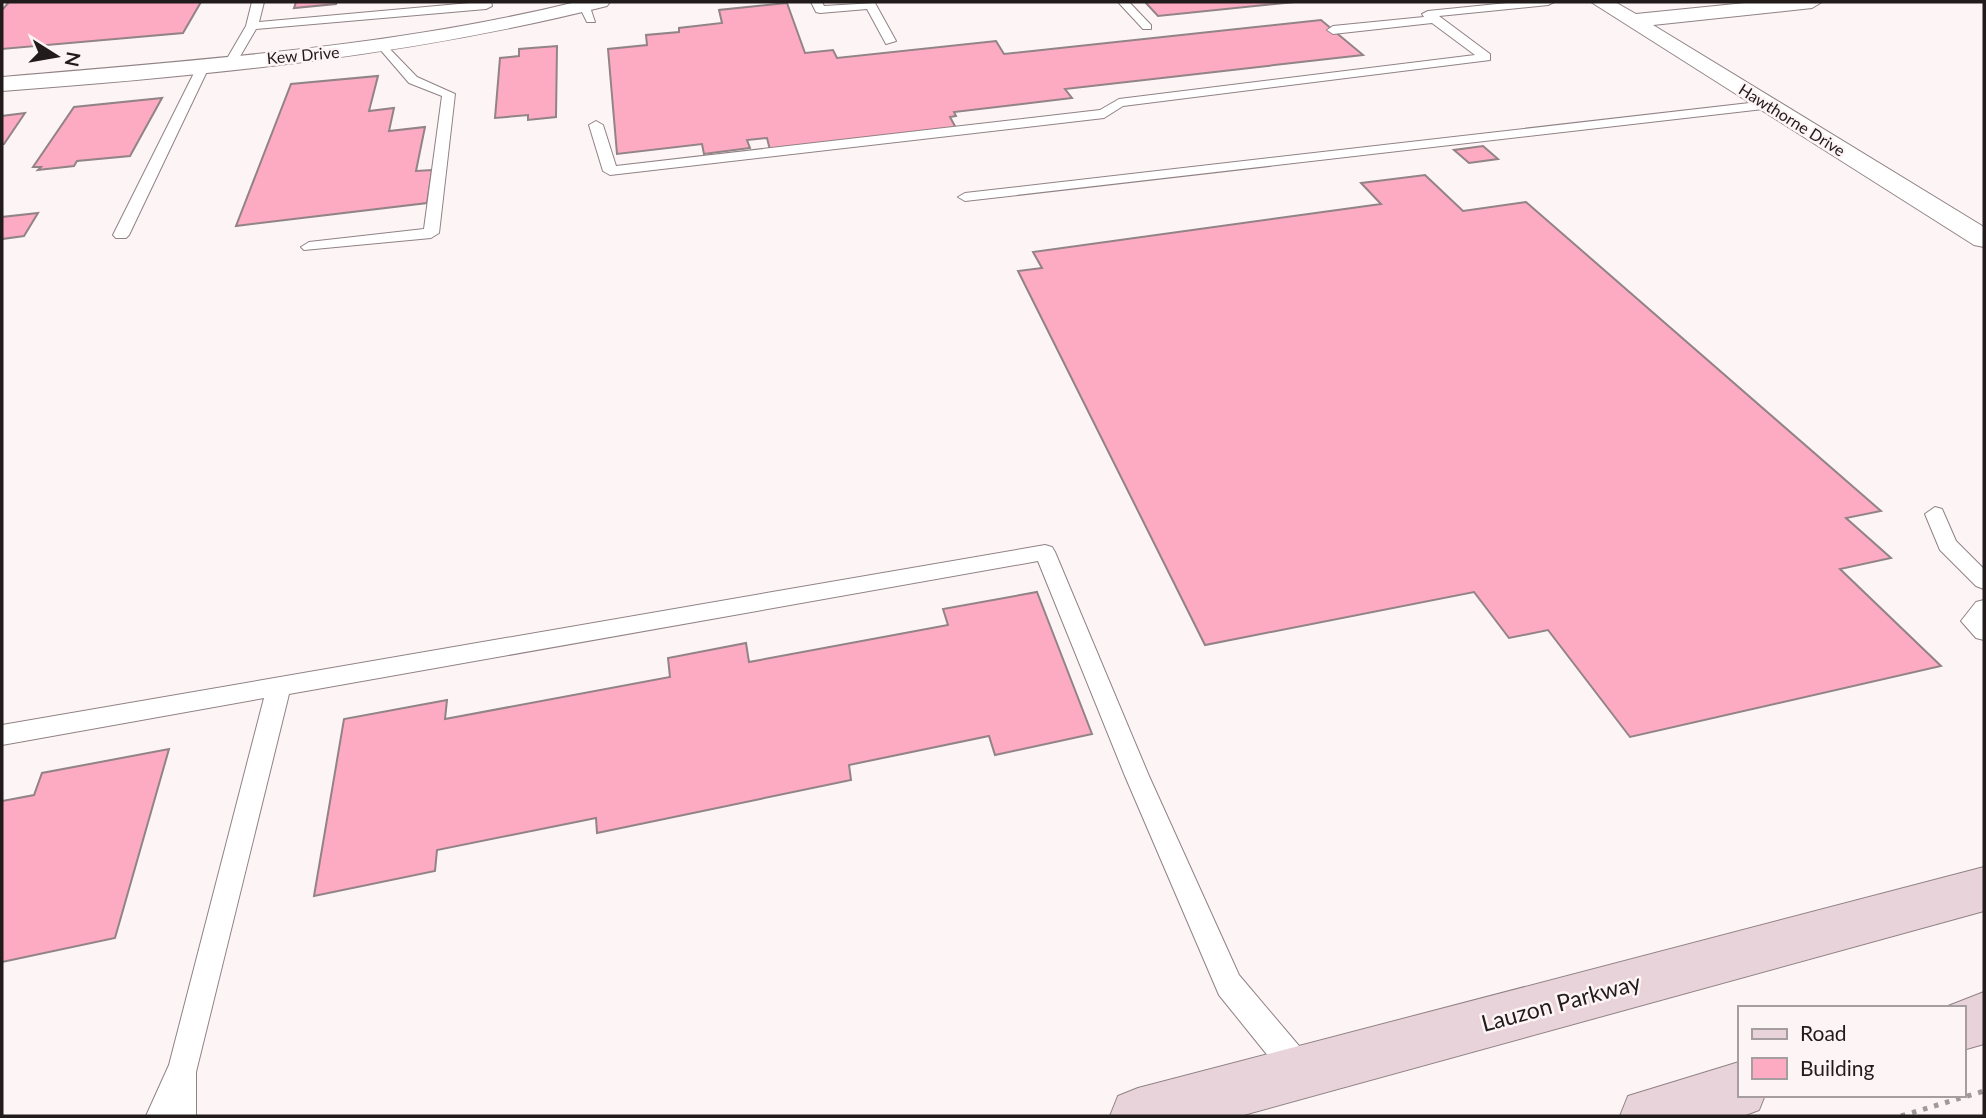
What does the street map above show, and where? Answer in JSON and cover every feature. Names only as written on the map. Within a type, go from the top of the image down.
[{"type":"main road","name":"Lauzon Parkway","points":[[1138,1116],[1984,890]]},
{"type":"main road","points":[[1965,1023],[1984,1018]]},
{"type":"main road","points":[[1648,1116],[1738,1090]]},
{"type":"street","name":"Hawthorne Drive","points":[[1601,2],[1984,239]]},
{"type":"street","points":[[1632,21],[1812,2]]},
{"type":"street","name":"Kew Drive","points":[[2,84],[384,47],[489,29],[588,7]]},
{"type":"lane","points":[[231,62],[252,26],[258,2]]},
{"type":"lane","points":[[817,2],[820,10],[871,5],[890,41]]},
{"type":"lane","points":[[1124,2],[1147,27]]},
{"type":"lane","points":[[596,125],[610,171],[1104,114],[1119,103],[1486,57],[1428,14],[1548,2]]},
{"type":"lane","points":[[252,26],[486,4],[489,29]]},
{"type":"lane","points":[[1333,30],[1435,19]]},
{"type":"lane","points":[[309,247],[432,233],[449,94],[413,80],[384,47]]},
{"type":"lane","points":[[121,235],[204,65]]},
{"type":"lane","points":[[965,197],[1767,105]]},
{"type":"lane","points":[[1935,514],[1947,545],[1984,581]]},
{"type":"lane","points":[[2,735],[1045,552],[1137,776],[1229,985],[1302,1072]]},
{"type":"lane","points":[[1984,608],[1972,621],[1984,632]]},
{"type":"lane","points":[[161,1116],[183,1068],[279,687]]},
{"type":"lane","points":[[181,1116],[183,1068]]},
{"type":"path","points":[[1965,1097],[1984,1091]]},
{"type":"path","points":[[1901,1116],[1964,1097]]},
{"type":"building","points":[[9,2],[201,2],[183,33],[2,49],[2,10]]},
{"type":"building","points":[[296,2],[337,2],[294,8]]},
{"type":"building","points":[[1145,2],[1295,2],[1158,16]]},
{"type":"building","points":[[787,3],[805,53],[833,50],[837,58],[996,41],[1004,54],[1321,20],[1363,55],[1065,89],[1072,98],[954,112],[956,116],[950,117],[956,128],[770,150],[767,138],[747,140],[750,148],[704,154],[702,144],[617,154],[608,49],[647,45],[646,35],[679,32],[679,28],[722,23],[719,10]]},
{"type":"building","points":[[557,46],[556,117],[528,120],[528,115],[495,118],[500,58],[519,56],[519,49]]},
{"type":"building","points":[[378,76],[369,111],[394,108],[389,131],[425,127],[416,171],[432,170],[427,203],[236,226],[291,84]]},
{"type":"building","points":[[162,98],[130,156],[77,161],[74,166],[38,170],[41,167],[33,167],[74,107]]},
{"type":"building","points":[[25,113],[4,144],[2,144],[2,116]]},
{"type":"building","points":[[1483,146],[1498,159],[1469,163],[1454,150]]},
{"type":"building","points":[[1425,175],[1463,211],[1526,202],[1881,511],[1846,518],[1891,558],[1840,569],[1941,666],[1630,737],[1548,630],[1509,638],[1474,592],[1205,645],[1018,271],[1042,268],[1033,252],[1381,204],[1361,183]]},
{"type":"building","points":[[38,213],[24,236],[2,239],[2,217]]},
{"type":"building","points":[[1037,592],[1092,734],[995,755],[989,736],[849,765],[851,780],[597,833],[596,818],[437,850],[435,871],[314,896],[344,719],[447,700],[445,719],[670,677],[668,658],[746,643],[749,662],[948,625],[943,609]]},
{"type":"building","points":[[169,749],[115,938],[2,962],[2,801],[34,795],[42,773]]}]
